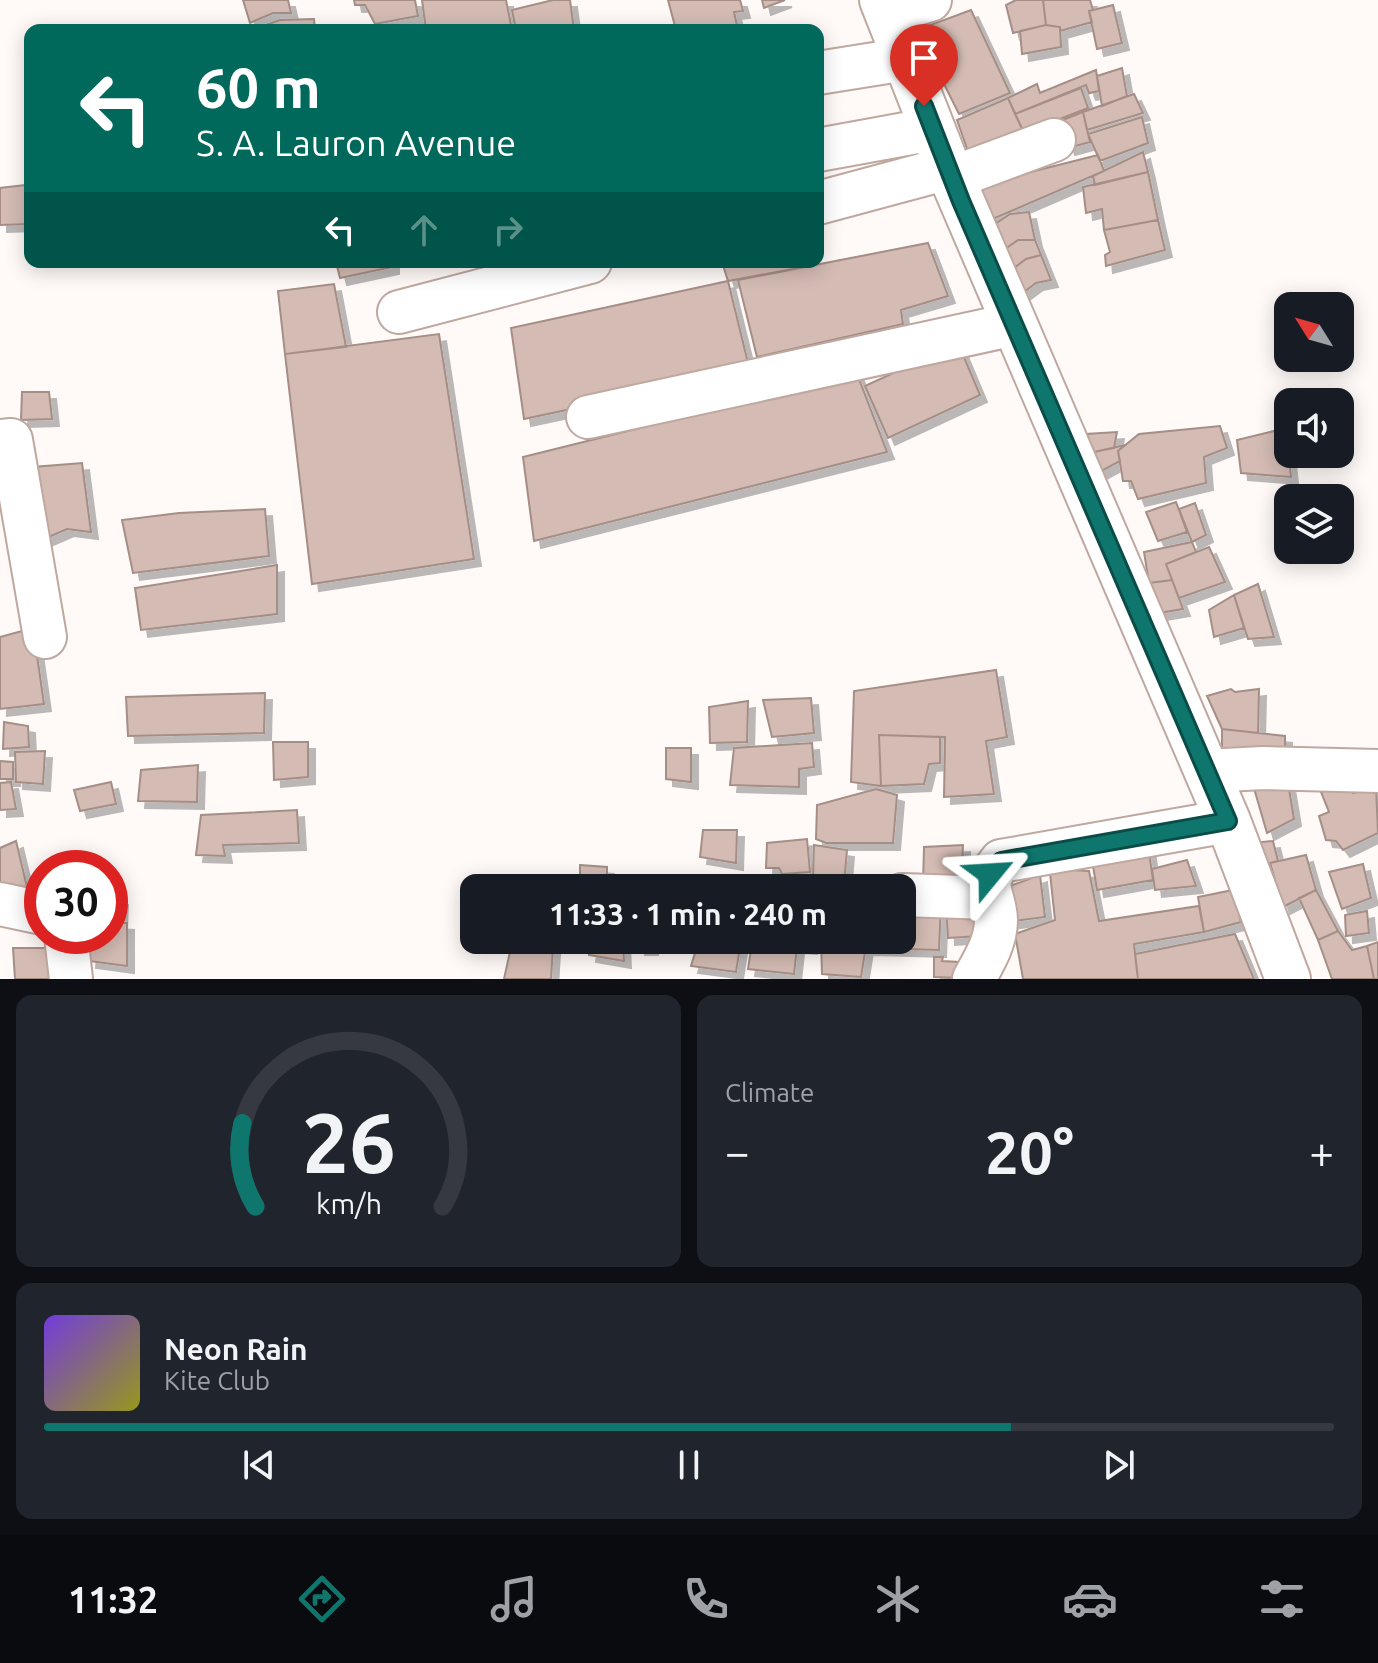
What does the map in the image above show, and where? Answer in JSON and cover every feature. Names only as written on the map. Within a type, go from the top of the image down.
[{"type":"highway","points":[[885,6],[944,159],[1228,821],[1288,979]]},
{"type":"street","points":[[885,6],[930,0]]},
{"type":"street","points":[[824,72],[906,59]]},
{"type":"street","points":[[824,201],[944,159],[1054,140]]},
{"type":"street","points":[[824,150],[944,159]]},
{"type":"street","points":[[399,312],[567,268]]},
{"type":"street","points":[[588,417],[1015,324]]},
{"type":"street","points":[[0,441],[11,440],[45,637]]},
{"type":"street","points":[[1206,771],[1263,768],[1378,771]]},
{"type":"street","points":[[981,965],[996,918],[988,886],[990,874],[1001,861],[1228,821]]},
{"type":"street","points":[[916,895],[991,898]]},
{"type":"street","points":[[0,904],[24,909]]},
{"type":"street","points":[[68,954],[71,979]]},
{"type":"building","points":[[243,0],[288,0],[291,13],[273,13],[250,23]]},
{"type":"building","points":[[354,0],[415,0],[418,16],[375,24],[365,5],[355,5]]},
{"type":"building","points":[[422,0],[506,0],[511,24],[425,24]]},
{"type":"building","points":[[553,0],[570,0],[573,24],[515,24],[512,10]]},
{"type":"building","points":[[668,0],[740,0],[743,11],[734,12],[737,24],[674,24]]},
{"type":"building","points":[[762,0],[785,0],[764,8]]},
{"type":"building","points":[[1016,0],[1043,0],[1046,25],[1013,33],[1006,5]]},
{"type":"building","points":[[1043,0],[1090,0],[1092,22],[1060,31],[1060,27],[1046,25]]},
{"type":"building","points":[[1113,5],[1122,43],[1097,49],[1089,11]]},
{"type":"building","points":[[971,10],[1010,93],[959,114],[917,30]]},
{"type":"building","points":[[314,19],[314,24],[268,24],[280,20]]},
{"type":"building","points":[[1046,25],[1060,27],[1061,47],[1022,54],[1020,31]]},
{"type":"building","points":[[1122,68],[1127,96],[1102,106],[1097,76]]},
{"type":"building","points":[[1096,70],[1099,91],[1089,93],[1086,85],[1015,114],[1008,98],[1037,84],[1040,93]]},
{"type":"building","points":[[1081,88],[1088,108],[1024,133],[1015,114]]},
{"type":"building","points":[[1134,94],[1143,113],[1087,130],[1083,112]]},
{"type":"building","points":[[1008,98],[1025,135],[971,160],[957,120]]},
{"type":"building","points":[[1083,112],[1090,142],[1068,148],[1060,121]]},
{"type":"building","points":[[1142,117],[1148,143],[1100,161],[1088,134]]},
{"type":"building","points":[[1143,152],[1148,172],[1095,185],[1093,176]]},
{"type":"building","points":[[1098,155],[1104,171],[988,221],[975,186]]},
{"type":"building","points":[[1148,172],[1158,220],[1104,230],[1102,209],[1086,213],[1083,187]]},
{"type":"building","points":[[24,185],[24,224],[0,225],[0,188]]},
{"type":"building","points":[[1029,212],[1035,240],[1018,240],[1005,249],[995,224],[1010,214]]},
{"type":"building","points":[[1158,220],[1165,250],[1106,266],[1105,255],[1110,252],[1104,230]]},
{"type":"building","points":[[1018,240],[1035,240],[1041,255],[1026,259],[1014,268],[1005,249]]},
{"type":"building","points":[[928,243],[948,296],[901,310],[903,324],[757,357],[738,280],[800,268],[824,268],[824,263]]},
{"type":"building","points":[[1041,255],[1051,280],[1036,283],[1024,292],[1014,268],[1026,259]]},
{"type":"building","points":[[338,268],[387,268],[340,278]]},
{"type":"building","points":[[724,268],[798,268],[728,281]]},
{"type":"building","points":[[728,281],[750,371],[524,419],[511,328]]},
{"type":"building","points":[[334,284],[346,347],[285,354],[278,291]]},
{"type":"building","points":[[439,334],[474,559],[312,584],[285,354]]},
{"type":"building","points":[[958,343],[980,395],[888,438],[865,386]]},
{"type":"building","points":[[857,374],[887,452],[534,541],[523,457]]},
{"type":"building","points":[[22,392],[49,392],[52,419],[21,420]]},
{"type":"building","points":[[1220,426],[1227,448],[1204,457],[1206,483],[1138,499],[1131,481],[1123,481],[1118,451],[1139,434]]},
{"type":"building","points":[[1274,431],[1274,468],[1290,468],[1291,477],[1241,473],[1237,440]]},
{"type":"building","points":[[1117,432],[1114,448],[1094,452],[1095,458],[1084,462],[1086,434]]},
{"type":"building","points":[[1125,445],[1118,451],[1120,461],[1096,474],[1094,452]]},
{"type":"building","points":[[82,463],[91,532],[67,529],[44,539],[33,467]]},
{"type":"building","points":[[1176,502],[1187,532],[1158,541],[1146,512]]},
{"type":"building","points":[[1195,503],[1206,535],[1192,542],[1179,509]]},
{"type":"building","points":[[265,509],[269,556],[133,573],[122,520],[179,513]]},
{"type":"building","points":[[1192,542],[1196,552],[1166,564],[1172,580],[1149,583],[1144,552]]},
{"type":"building","points":[[1209,547],[1225,582],[1179,598],[1166,564]]},
{"type":"building","points":[[277,565],[277,614],[141,630],[135,588]]},
{"type":"building","points":[[1172,580],[1183,609],[1159,613],[1149,583]]},
{"type":"building","points":[[1258,584],[1274,637],[1248,639],[1234,595]]},
{"type":"building","points":[[1234,595],[1244,628],[1214,637],[1209,610]]},
{"type":"building","points":[[33,628],[44,704],[0,709],[0,637]]},
{"type":"building","points":[[996,670],[1007,737],[986,741],[994,794],[944,797],[945,737],[879,735],[881,786],[851,782],[854,691]]},
{"type":"building","points":[[1231,689],[1235,692],[1259,689],[1258,733],[1222,729],[1207,696]]},
{"type":"building","points":[[265,693],[264,733],[128,736],[126,697]]},
{"type":"building","points":[[811,698],[814,733],[772,737],[763,700]]},
{"type":"building","points":[[748,701],[747,742],[710,743],[709,707]]},
{"type":"building","points":[[4,722],[28,726],[29,747],[3,749]]},
{"type":"building","points":[[1222,729],[1285,736],[1285,765],[1222,756]]},
{"type":"building","points":[[879,735],[940,737],[940,763],[929,764],[924,784],[881,786]]},
{"type":"building","points":[[273,742],[308,742],[308,777],[274,780]]},
{"type":"building","points":[[812,743],[814,767],[799,769],[799,787],[730,785],[734,748]]},
{"type":"building","points":[[666,748],[691,748],[691,782],[666,779]]},
{"type":"building","points":[[45,751],[43,784],[16,782],[15,752]]},
{"type":"building","points":[[0,761],[13,762],[13,779],[0,779]]},
{"type":"building","points":[[198,765],[197,802],[138,801],[141,770]]},
{"type":"building","points":[[1287,777],[1294,819],[1267,833],[1251,778]]},
{"type":"building","points":[[1349,781],[1353,793],[1376,786],[1378,833],[1343,850],[1336,841],[1326,840],[1319,816],[1329,812],[1321,792]]},
{"type":"building","points":[[11,782],[16,809],[0,810],[0,783]]},
{"type":"building","points":[[111,782],[116,804],[80,811],[74,790]]},
{"type":"building","points":[[876,789],[897,795],[893,843],[826,843],[816,839],[817,805]]},
{"type":"building","points":[[297,810],[299,843],[223,845],[225,856],[196,855],[201,815]]},
{"type":"building","points":[[703,830],[737,830],[736,863],[700,857]]},
{"type":"building","points":[[807,839],[810,872],[782,874],[779,868],[766,868],[767,843]]},
{"type":"building","points":[[16,841],[24,888],[0,892],[0,848]]},
{"type":"building","points":[[1273,841],[1278,861],[1270,863],[1275,880],[1259,886],[1242,844]]},
{"type":"building","points":[[814,845],[847,850],[845,874],[813,874]]},
{"type":"building","points":[[963,845],[961,888],[923,884],[924,847]]},
{"type":"building","points":[[1148,845],[1153,880],[1097,890],[1091,854]]},
{"type":"building","points":[[1064,851],[1070,870],[1089,871],[1099,921],[1199,906],[1204,932],[1134,944],[1138,979],[1023,979],[1015,934],[1055,920],[1048,854]]},
{"type":"building","points":[[1306,855],[1316,890],[1283,907],[1270,863]]},
{"type":"building","points":[[1187,860],[1196,886],[1155,890],[1152,869]]},
{"type":"building","points":[[1363,864],[1371,898],[1342,909],[1329,872]]},
{"type":"building","points":[[580,865],[607,867],[607,874],[580,874]]},
{"type":"building","points":[[1040,875],[1045,917],[1006,922],[999,890]]},
{"type":"building","points":[[1233,890],[1241,922],[1204,932],[1198,897]]},
{"type":"building","points":[[1316,890],[1338,931],[1318,940],[1299,898]]},
{"type":"building","points":[[941,901],[939,950],[916,949],[916,902]]},
{"type":"building","points":[[977,901],[980,936],[948,938],[946,904]]},
{"type":"building","points":[[1367,911],[1369,933],[1346,936],[1345,915]]},
{"type":"building","points":[[1338,931],[1352,950],[1367,946],[1374,979],[1332,979],[1318,940]]},
{"type":"building","points":[[1235,934],[1254,979],[1138,979],[1135,954]]},
{"type":"building","points":[[1378,942],[1378,979],[1374,979],[1367,946]]},
{"type":"building","points":[[13,948],[24,948],[24,954],[57,954],[59,979],[15,979]]},
{"type":"building","points":[[90,954],[127,954],[127,966],[89,961]]},
{"type":"building","points":[[509,954],[553,954],[551,979],[504,979]]},
{"type":"building","points":[[624,954],[624,961],[589,955]]},
{"type":"building","points":[[695,954],[739,954],[736,972],[691,966]]},
{"type":"building","points":[[750,954],[796,954],[794,974],[748,969]]},
{"type":"building","points":[[821,954],[865,954],[861,977],[822,974]]},
{"type":"building","points":[[934,957],[959,962],[959,978],[934,977]]},
{"type":"route","points":[[924,106],[961,201],[1228,821],[1001,861],[990,874]]}]
